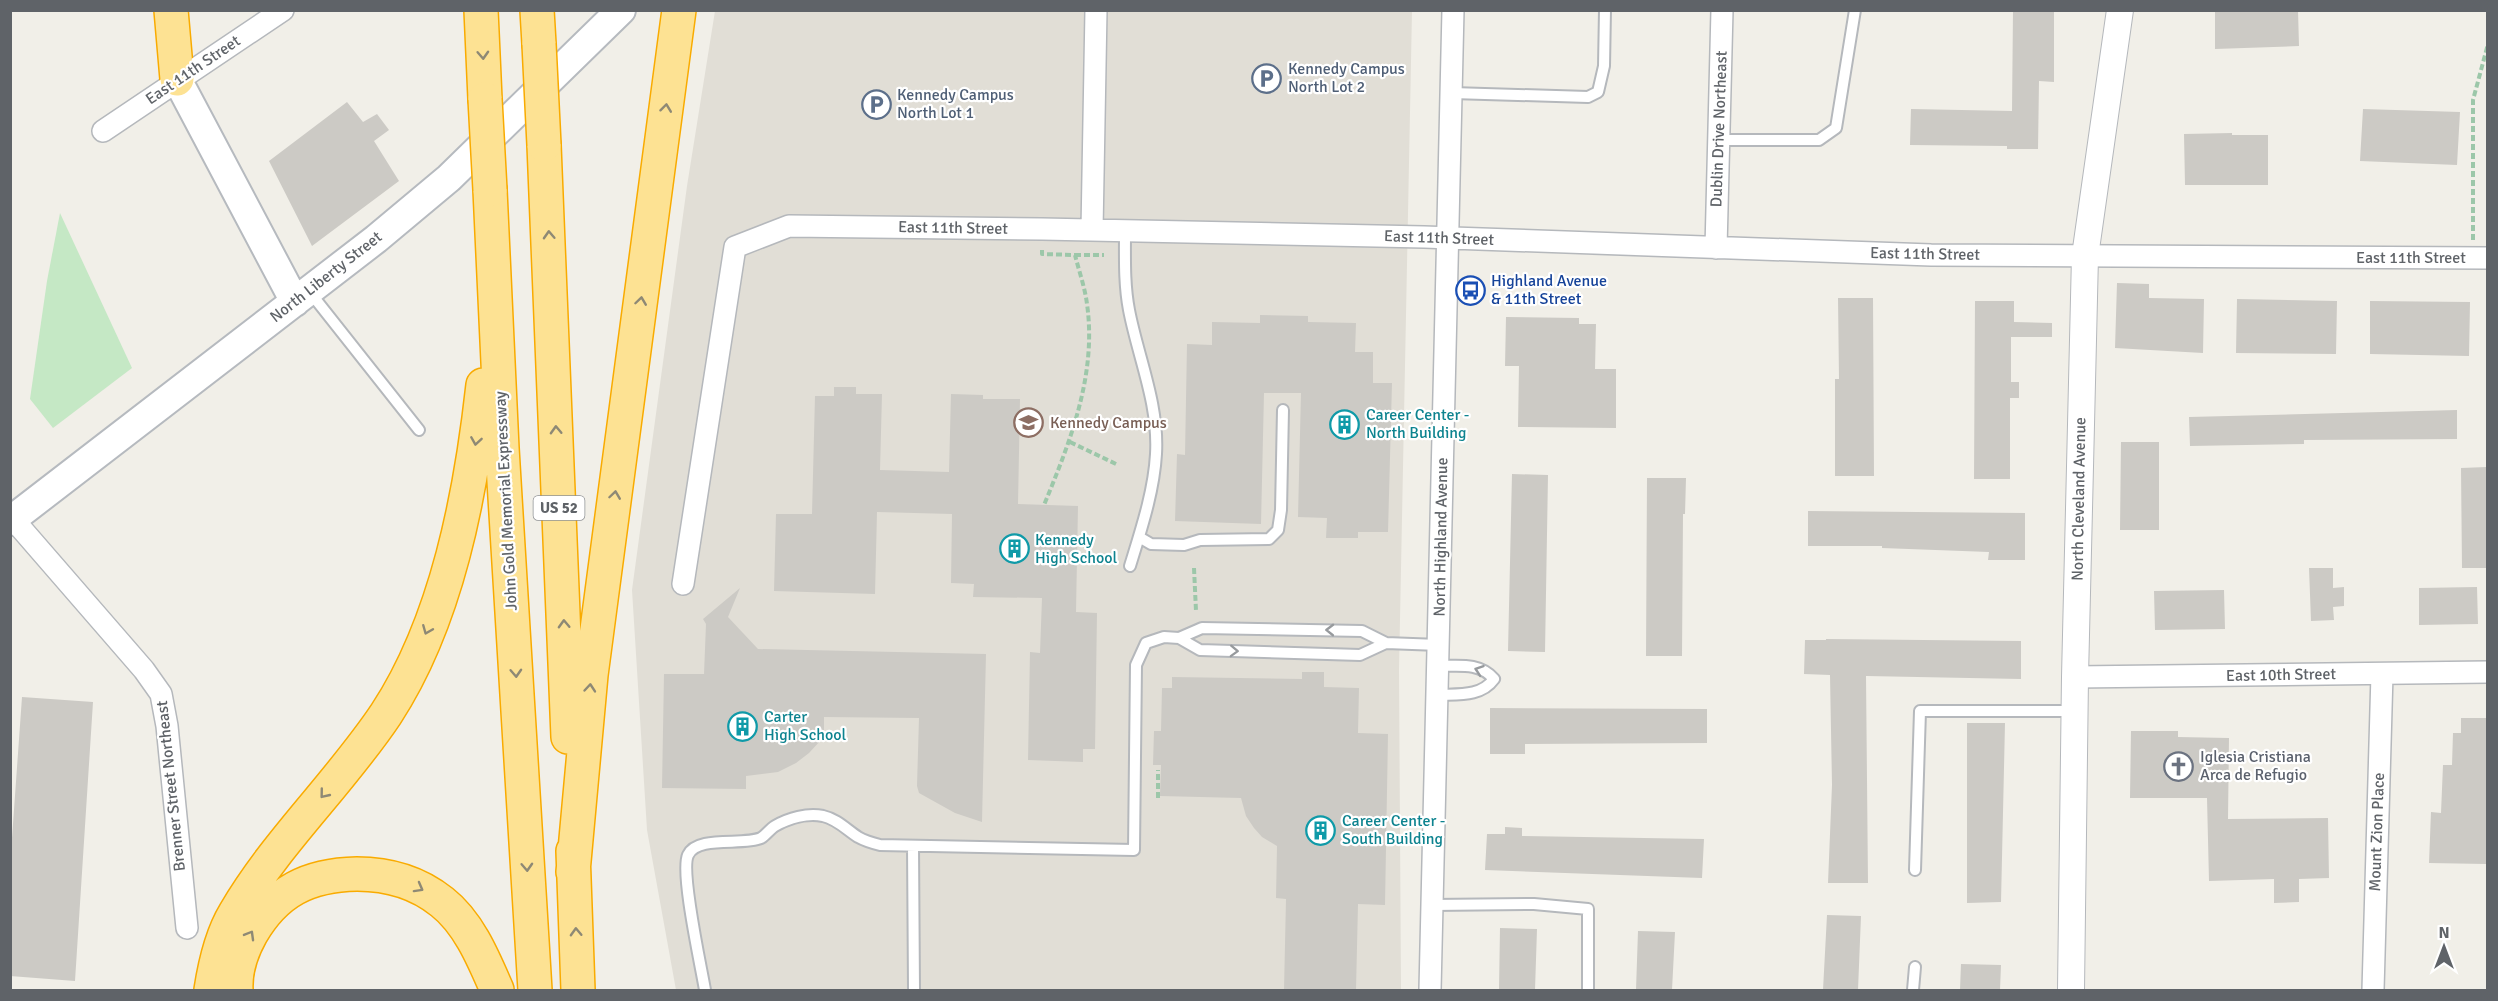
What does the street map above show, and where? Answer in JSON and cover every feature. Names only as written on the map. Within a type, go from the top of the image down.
[{"type":"highway","points":[[171,10],[177,80]]},
{"type":"highway","points":[[177,80],[181,10]]},
{"type":"highway","name":"John Gold Memorial Expressway","points":[[481,10],[494,279],[535,990]]},
{"type":"highway","name":"US 52","points":[[537,10],[578,990]]},
{"type":"highway","points":[[573,872],[591,675],[679,10]]},
{"type":"highway","points":[[211,990],[222,940],[234,914],[261,873],[386,713],[405,680],[429,627],[448,573],[467,496],[477,441],[494,279]]},
{"type":"highway","points":[[236,990],[235,972],[245,945],[259,920],[280,899],[313,879],[332,875],[371,874],[400,878],[417,885],[442,902],[456,915],[472,938],[497,990]]},
{"type":"main road","name":"North Liberty Street","points":[[12,520],[376,239],[448,178],[621,10]]},
{"type":"main road","points":[[177,80],[302,296]]},
{"type":"street","name":"East 11th Street","points":[[103,131],[283,10]]},
{"type":"street","points":[[1092,230],[1096,10]]},
{"type":"street","name":"North Highland Avenue","points":[[1430,990],[1453,10]]},
{"type":"street","name":"Dublin Drive Northeast","points":[[1716,248],[1722,10]]},
{"type":"street","name":"North Cleveland Avenue","points":[[2071,990],[2075,677],[2085,256],[2120,10]]},
{"type":"street","name":"East 11th Street","points":[[683,584],[735,247],[789,226],[1449,238],[1931,255],[2480,258]]},
{"type":"street","name":"Brenner Street Northeast","points":[[12,520],[144,670],[161,694],[167,726],[187,928]]},
{"type":"street","name":"East 10th Street","points":[[2075,677],[2487,672]]},
{"type":"street","name":"Mount Zion Place","points":[[2373,990],[2382,674]]},
{"type":"lane","points":[[1452,93],[1588,97],[1598,92],[1604,66],[1605,10]]},
{"type":"lane","points":[[1719,140],[1819,140],[1836,128],[1855,10]]},
{"type":"lane","points":[[1125,231],[1129,309],[1144,366],[1156,453],[1139,537],[1130,566]]},
{"type":"lane","points":[[302,296],[420,430]]},
{"type":"lane","points":[[1139,537],[1151,544],[1184,545],[1200,540],[1269,539],[1278,530],[1281,510],[1283,410]]},
{"type":"lane","points":[[1179,638],[1202,628],[1362,631],[1386,643],[1439,645]]},
{"type":"lane","points":[[705,990],[687,885],[688,855],[694,848],[704,844],[761,838],[789,819],[824,816],[861,838],[879,845],[1134,850],[1136,665],[1146,643],[1164,637],[1179,638],[1200,650],[1360,655],[1386,643]]},
{"type":"lane","points":[[1438,666],[1480,668],[1488,671],[1494,679],[1480,691],[1438,695]]},
{"type":"lane","points":[[1915,870],[1920,711],[2075,711]]},
{"type":"lane","points":[[913,846],[914,990]]},
{"type":"lane","points":[[1432,905],[1534,904],[1588,909],[1588,990]]},
{"type":"lane","points":[[1913,990],[1915,967]]},
{"type":"path","points":[[2480,258],[2473,100],[2487,45]]},
{"type":"path","points":[[1042,249],[1042,254],[1104,255]]},
{"type":"path","points":[[1044,505],[1070,442],[1080,408],[1088,356],[1087,305],[1075,255]]},
{"type":"path","points":[[1070,442],[1116,464]]},
{"type":"path","points":[[1194,568],[1196,611]]},
{"type":"path","points":[[1158,770],[1158,798]]},
{"type":"shaded area","name":"Kennedy Campus","points":[[715,11],[1412,11],[1399,670],[1401,990],[676,990],[647,830],[632,590],[687,186]]},
{"type":"green space","points":[[60,213],[132,368],[53,428],[30,399],[47,281]]},
{"type":"building","points":[[2013,10],[2054,10],[2054,82],[2039,81],[2038,149],[2007,149],[2007,146],[1910,145],[1911,109],[2012,111]]},
{"type":"building","points":[[2215,10],[2298,10],[2299,46],[2215,49]]},
{"type":"building","points":[[347,102],[363,122],[377,114],[389,130],[374,141],[399,181],[312,246],[269,161]]},
{"type":"building","points":[[2363,109],[2460,112],[2457,165],[2360,161]]},
{"type":"building","points":[[2232,133],[2232,135],[2268,135],[2268,185],[2185,185],[2184,134]]},
{"type":"building","points":[[2117,283],[2149,284],[2149,298],[2204,299],[2203,353],[2115,348]]},
{"type":"building","points":[[1838,298],[1873,298],[1874,476],[1835,476],[1835,379],[1839,379]]},
{"type":"building","points":[[2237,299],[2337,301],[2336,354],[2236,353]]},
{"type":"building","points":[[1975,301],[2014,301],[2014,322],[2052,323],[2052,337],[2011,337],[2011,382],[2019,382],[2019,398],[2010,398],[2010,479],[1974,479]]},
{"type":"building","points":[[2370,301],[2470,302],[2469,356],[2370,354]]},
{"type":"building","name":"Career Center - North Building","points":[[1260,315],[1308,316],[1308,322],[1356,323],[1355,352],[1373,352],[1373,383],[1392,383],[1388,532],[1358,532],[1358,538],[1326,538],[1327,518],[1298,517],[1301,393],[1264,393],[1261,524],[1175,521],[1177,454],[1185,455],[1187,344],[1212,345],[1212,322],[1260,323]]},
{"type":"building","points":[[1506,317],[1579,318],[1579,324],[1596,324],[1595,369],[1616,369],[1616,428],[1518,427],[1519,366],[1505,366]]},
{"type":"building","name":"Kennedy High School","points":[[834,387],[856,387],[856,394],[882,394],[880,470],[949,472],[951,394],[983,395],[983,399],[1020,399],[1018,504],[1078,506],[1076,612],[1097,613],[1095,749],[1083,749],[1083,762],[1028,760],[1030,652],[1040,653],[1042,598],[973,597],[974,584],[951,583],[952,514],[877,512],[875,594],[774,591],[776,514],[812,514],[815,396],[834,396]]},
{"type":"building","points":[[2457,410],[2457,439],[2304,440],[2304,444],[2190,446],[2189,417]]},
{"type":"building","points":[[2121,442],[2159,442],[2159,530],[2120,530]]},
{"type":"building","points":[[2487,467],[2487,568],[2462,568],[2461,468]]},
{"type":"building","points":[[1512,474],[1548,475],[1545,652],[1508,651]]},
{"type":"building","points":[[1647,478],[1686,478],[1685,514],[1683,514],[1682,656],[1646,656]]},
{"type":"building","points":[[1808,511],[2025,513],[2025,560],[1988,560],[1989,552],[1882,548],[1882,546],[1808,546]]},
{"type":"building","points":[[2309,568],[2333,568],[2333,588],[2344,587],[2344,606],[2333,607],[2334,620],[2311,621]]},
{"type":"building","points":[[2477,587],[2478,624],[2419,625],[2419,588]]},
{"type":"building","name":"Carter High School","points":[[740,588],[728,617],[758,649],[986,654],[982,822],[955,813],[919,793],[917,786],[919,718],[824,717],[824,733],[809,753],[778,772],[746,776],[746,789],[662,788],[664,674],[704,674],[706,624],[703,619]]},
{"type":"building","points":[[2224,590],[2225,629],[2155,630],[2154,591]]},
{"type":"building","points":[[1805,640],[2021,641],[2021,679],[1866,676],[1868,883],[1828,883],[1832,785],[1830,675],[1804,674]]},
{"type":"building","name":"Career Center - South Building","points":[[1302,672],[1324,672],[1324,687],[1359,688],[1358,733],[1388,734],[1385,905],[1358,904],[1356,990],[1284,990],[1286,899],[1276,898],[1277,846],[1262,837],[1254,828],[1246,816],[1241,798],[1160,796],[1161,765],[1153,765],[1154,731],[1161,731],[1162,688],[1172,688],[1172,677],[1302,679]]},
{"type":"building","points":[[22,697],[93,702],[75,981],[10,976],[10,866]]},
{"type":"building","points":[[1490,708],[1707,709],[1707,743],[1525,744],[1525,754],[1490,754]]},
{"type":"building","points":[[2461,718],[2487,718],[2486,864],[2429,863],[2431,812],[2441,813],[2443,765],[2452,765],[2453,733],[2461,733]]},
{"type":"building","points":[[1967,723],[2005,723],[2001,902],[1967,903]]},
{"type":"building","points":[[2131,731],[2178,731],[2178,737],[2229,738],[2228,819],[2328,818],[2329,878],[2299,879],[2299,902],[2274,903],[2274,879],[2209,881],[2207,798],[2130,798]]},
{"type":"building","points":[[1505,827],[1522,828],[1522,836],[1704,839],[1702,878],[1485,870],[1487,834],[1505,834]]},
{"type":"building","points":[[1827,915],[1861,916],[1858,990],[1823,990]]},
{"type":"building","points":[[1500,928],[1537,929],[1535,990],[1499,990]]},
{"type":"building","points":[[1638,931],[1675,932],[1672,990],[1636,990]]},
{"type":"building","points":[[1961,964],[2001,965],[2000,990],[1960,990]]},
{"type":"place","name":"Kennedy Campus North Lot 2","points":[[1267,78]]},
{"type":"place","name":"Kennedy Campus North Lot 1","points":[[876,104]]},
{"type":"place","name":"Highland Avenue & 11th Street","points":[[1470,290]]},
{"type":"place","name":"Kennedy Campus","points":[[1029,423]]},
{"type":"place","name":"Career Center - North Building","points":[[1345,424]]},
{"type":"place","name":"Kennedy High School","points":[[1014,549]]},
{"type":"place","name":"Carter High School","points":[[743,726]]},
{"type":"place","name":"Iglesia Cristiana Arca de Refugio","points":[[2179,766]]},
{"type":"place","name":"Career Center - South Building","points":[[1321,830]]}]
